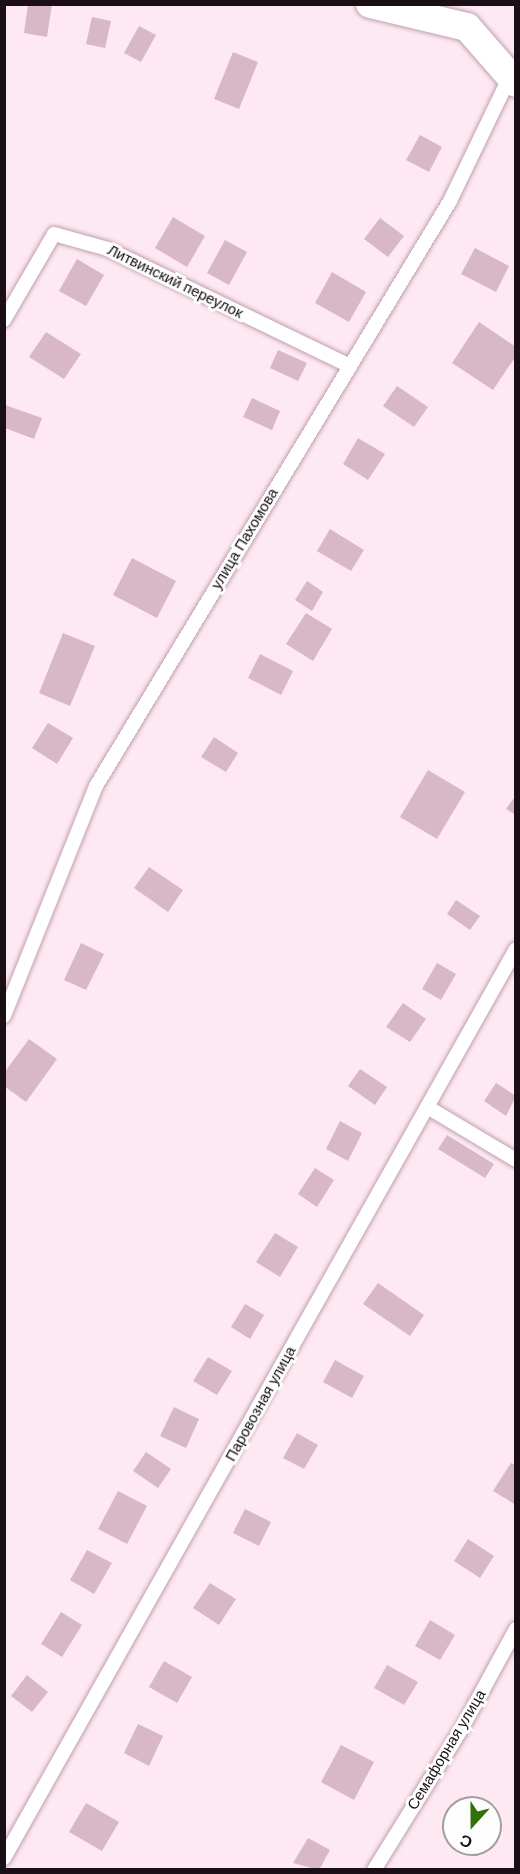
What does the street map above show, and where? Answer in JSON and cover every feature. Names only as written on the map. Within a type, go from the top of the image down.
[{"type":"street","points":[[370,4],[466,27],[513,79]]},
{"type":"lane","name":"улица Пахомова","points":[[4,1016],[96,786],[450,201],[513,79]]},
{"type":"lane","name":"Литвинский переулок","points":[[4,320],[54,234],[108,249],[350,366]]},
{"type":"lane","name":"Паровозная улица","points":[[4,1858],[516,950]]},
{"type":"lane","points":[[429,1107],[516,1160]]},
{"type":"lane","name":"Семафорная улица","points":[[374,1869],[462,1728],[516,1629]]},
{"type":"building","points":[[28,4],[52,4],[47,37],[24,33]]},
{"type":"building","points":[[92,17],[111,21],[105,48],[86,44]]},
{"type":"building","points":[[139,26],[156,35],[141,62],[124,53]]},
{"type":"building","points":[[233,52],[258,62],[239,109],[214,99]]},
{"type":"building","points":[[420,135],[442,147],[429,172],[406,160]]},
{"type":"building","points":[[173,217],[205,236],[187,267],[155,248]]},
{"type":"building","points":[[380,218],[404,236],[388,257],[364,239]]},
{"type":"building","points":[[225,240],[247,252],[229,285],[207,273]]},
{"type":"building","points":[[475,248],[509,266],[496,292],[461,274]]},
{"type":"building","points":[[77,259],[104,275],[86,306],[59,291]]},
{"type":"building","points":[[332,272],[366,292],[349,322],[315,303]]},
{"type":"building","points":[[479,322],[516,347],[516,356],[493,390],[452,363]]},
{"type":"building","points":[[46,332],[81,354],[64,379],[29,357]]},
{"type":"building","points":[[278,350],[307,363],[298,381],[270,368]]},
{"type":"building","points":[[397,386],[428,407],[414,427],[383,406]]},
{"type":"building","points":[[252,398],[280,411],[272,430],[243,417]]},
{"type":"building","points":[[5,405],[42,418],[34,439],[5,428]]},
{"type":"building","points":[[358,438],[385,454],[368,480],[343,464]]},
{"type":"building","points":[[330,529],[364,550],[351,571],[317,551]]},
{"type":"building","points":[[132,558],[176,581],[157,618],[113,595]]},
{"type":"building","points":[[307,581],[323,592],[312,611],[295,600]]},
{"type":"building","points":[[306,613],[332,629],[313,661],[286,644]]},
{"type":"building","points":[[63,633],[95,646],[70,706],[39,693]]},
{"type":"building","points":[[260,654],[293,671],[281,695],[248,678]]},
{"type":"building","points":[[48,723],[73,738],[57,764],[32,748]]},
{"type":"building","points":[[214,737],[238,753],[226,772],[201,757]]},
{"type":"building","points":[[428,770],[465,792],[437,839],[400,817]]},
{"type":"building","points":[[516,795],[516,815],[506,809]]},
{"type":"building","points":[[149,867],[183,890],[168,912],[134,888]]},
{"type":"building","points":[[456,900],[480,916],[470,930],[447,914]]},
{"type":"building","points":[[81,943],[104,954],[86,990],[64,980]]},
{"type":"building","points":[[437,963],[456,974],[441,1000],[422,989]]},
{"type":"building","points":[[403,1003],[426,1019],[410,1042],[386,1027]]},
{"type":"building","points":[[29,1039],[57,1059],[26,1102],[4,1086],[4,1073]]},
{"type":"building","points":[[360,1069],[387,1087],[375,1105],[348,1086]]},
{"type":"building","points":[[496,1083],[516,1096],[506,1116],[484,1101]]},
{"type":"building","points":[[340,1121],[362,1133],[348,1161],[326,1149]]},
{"type":"building","points":[[447,1135],[494,1164],[485,1178],[438,1149]]},
{"type":"building","points":[[315,1168],[334,1180],[317,1207],[298,1194]]},
{"type":"building","points":[[275,1233],[298,1247],[280,1277],[256,1262]]},
{"type":"building","points":[[378,1283],[424,1315],[410,1336],[363,1304]]},
{"type":"building","points":[[245,1304],[264,1315],[250,1339],[231,1327]]},
{"type":"building","points":[[208,1357],[232,1371],[217,1395],[193,1381]]},
{"type":"building","points":[[335,1360],[364,1376],[352,1398],[323,1382]]},
{"type":"building","points":[[174,1407],[199,1419],[186,1448],[160,1436]]},
{"type":"building","points":[[297,1433],[318,1445],[304,1469],[283,1458]]},
{"type":"building","points":[[146,1452],[171,1469],[158,1488],[133,1471]]},
{"type":"building","points":[[511,1463],[516,1465],[516,1505],[493,1491]]},
{"type":"building","points":[[118,1491],[147,1506],[127,1544],[98,1529]]},
{"type":"building","points":[[245,1509],[271,1522],[259,1546],[233,1533]]},
{"type":"building","points":[[468,1539],[494,1556],[480,1578],[454,1561]]},
{"type":"building","points":[[87,1550],[112,1563],[94,1594],[70,1580]]},
{"type":"building","points":[[210,1583],[236,1599],[219,1625],[193,1608]]},
{"type":"building","points":[[61,1612],[82,1625],[62,1657],[41,1644]]},
{"type":"building","points":[[430,1620],[455,1635],[440,1660],[415,1646]]},
{"type":"building","points":[[164,1661],[192,1677],[177,1703],[149,1687]]},
{"type":"building","points":[[387,1665],[418,1682],[404,1705],[374,1688]]},
{"type":"building","points":[[27,1675],[48,1692],[32,1712],[11,1696]]},
{"type":"building","points":[[138,1724],[163,1736],[149,1766],[124,1753]]},
{"type":"building","points":[[341,1745],[374,1762],[354,1800],[321,1782]]},
{"type":"building","points":[[86,1803],[119,1822],[102,1851],[69,1832]]},
{"type":"building","points":[[308,1838],[330,1850],[319,1870],[293,1863]]}]
